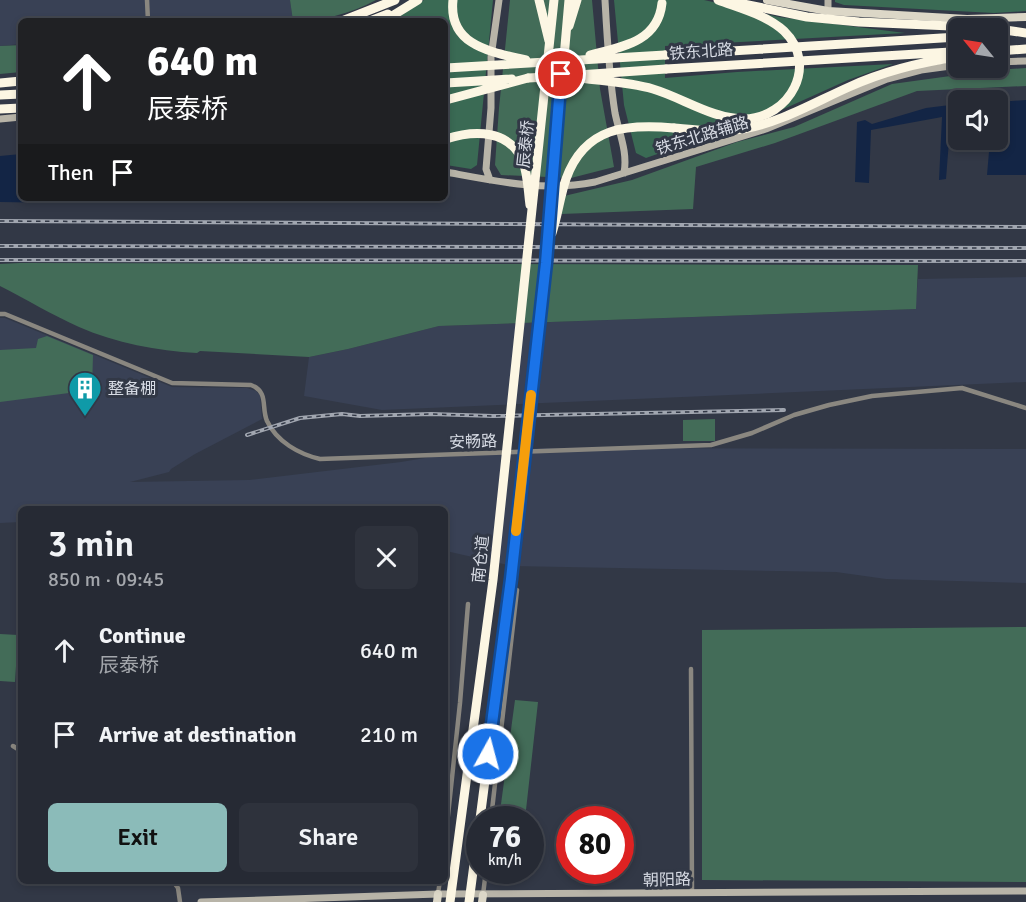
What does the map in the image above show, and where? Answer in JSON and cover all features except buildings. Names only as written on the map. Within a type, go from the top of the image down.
[{"type":"highway","points":[[350,18],[395,0]]},
{"type":"highway","points":[[389,18],[418,0]]},
{"type":"highway","points":[[453,0],[453,18],[460,32],[468,40],[489,52],[537,62]]},
{"type":"highway","points":[[539,0],[550,46]]},
{"type":"highway","name":"辰泰桥","points":[[531,219],[554,0]]},
{"type":"highway","name":"辰泰桥","points":[[548,240],[569,0]]},
{"type":"highway","points":[[563,52],[577,0]]},
{"type":"highway","points":[[572,60],[637,41],[658,21],[661,0]]},
{"type":"highway","points":[[567,76],[647,88],[735,118],[757,117],[770,113],[786,102],[797,82],[798,62],[793,44],[782,30],[767,20],[718,0]]},
{"type":"highway","points":[[723,0],[765,4],[807,16],[886,25],[948,27]]},
{"type":"highway","points":[[378,18],[404,8]]},
{"type":"highway","points":[[1008,30],[1026,33]]},
{"type":"highway","points":[[1008,34],[1026,33]]},
{"type":"highway","name":"铁东北路","points":[[448,68],[948,38]]},
{"type":"highway","points":[[1008,50],[1026,49]]},
{"type":"highway","name":"铁东北路","points":[[448,83],[948,53]]},
{"type":"highway","points":[[548,240],[570,169],[584,150],[602,136],[621,128],[639,126],[712,131],[743,129],[774,120],[870,78],[901,68],[948,58]]},
{"type":"highway","points":[[448,99],[528,78]]},
{"type":"highway","points":[[0,83],[18,81]]},
{"type":"highway","points":[[0,95],[18,94]]},
{"type":"highway","points":[[0,109],[18,108]]},
{"type":"highway","points":[[448,138],[469,133],[483,133],[495,135],[511,145],[522,160],[525,169],[531,219]]},
{"type":"highway","name":"南仓道","points":[[450,902],[493,580],[531,219]]},
{"type":"highway","name":"南仓道","points":[[482,806],[511,579],[548,240]]},
{"type":"highway","name":"南仓道","points":[[470,902],[472,884]]},
{"type":"main road","points":[[765,4],[828,11],[966,19],[1026,17]]},
{"type":"street","points":[[147,0],[148,18]]},
{"type":"street","points":[[490,180],[486,169],[491,57],[499,0]]},
{"type":"street","points":[[605,0],[615,112],[625,152],[624,173]]},
{"type":"street","points":[[828,0],[828,11]]},
{"type":"street","points":[[1008,62],[1026,61]]},
{"type":"street","name":"铁东北路辅路","points":[[448,172],[517,185],[571,186],[624,173],[766,129],[887,79],[948,66]]},
{"type":"street","points":[[0,119],[18,117]]},
{"type":"street","name":"安畅路","points":[[0,314],[5,314],[172,383],[257,387],[263,394],[267,421],[281,440],[302,454],[320,459],[711,445],[752,434],[794,415],[829,405],[872,396],[962,388],[1026,408]]},
{"type":"street","points":[[492,806],[517,590]]},
{"type":"street","points":[[448,815],[468,604]]},
{"type":"street","points":[[691,669],[692,892]]},
{"type":"street","points":[[13,746],[18,749]]},
{"type":"street","points":[[175,884],[178,888],[180,902]]},
{"type":"street","name":"朝阳路","points":[[201,902],[692,892],[1026,891]]},
{"type":"shaded area","points":[[0,0],[290,0],[293,18],[18,18],[18,44],[0,46]]},
{"type":"shaded area","points":[[1026,277],[1026,382],[382,410],[304,396],[309,357],[439,326],[915,309],[918,279]]},
{"type":"shaded area","points":[[0,318],[5,318],[172,387],[247,388],[260,395],[262,419],[195,454],[169,472],[130,482],[249,480],[401,462],[461,452],[548,448],[1026,449],[1026,583],[886,579],[836,572],[512,566],[448,551],[448,506],[18,506],[18,522],[0,523]]},
{"type":"green space","points":[[290,0],[376,0],[336,16],[293,18]]},
{"type":"green space","points":[[424,0],[493,0],[477,165],[471,169],[448,165],[448,18],[397,18]]},
{"type":"green space","points":[[510,0],[592,0],[600,89],[614,167],[571,178],[501,175],[495,165]]},
{"type":"green space","points":[[614,0],[704,0],[779,17],[905,33],[665,46],[665,78],[893,64],[848,80],[777,112],[646,158],[636,153],[624,105]]},
{"type":"green space","points":[[835,0],[1026,0],[1026,11],[994,13],[844,5]]},
{"type":"green space","points":[[18,45],[18,72],[0,74],[0,46]]},
{"type":"green space","points":[[1026,68],[1026,86],[917,91],[775,143],[696,167],[693,209],[561,214],[564,196],[632,180],[737,142],[794,127],[892,84],[948,76],[1008,78],[1008,69]]},
{"type":"green space","points":[[0,264],[918,265],[916,309],[439,326],[309,357],[182,352],[107,338],[69,322],[0,286]]},
{"type":"green space","points":[[47,336],[93,355],[92,390],[0,402],[0,350],[36,348],[38,339]]},
{"type":"green space","points":[[715,419],[715,441],[683,441],[683,420]]},
{"type":"green space","points":[[1026,627],[1026,882],[702,880],[702,630]]},
{"type":"green space","points":[[0,634],[18,635],[15,682],[0,681]]},
{"type":"green space","points":[[515,700],[538,702],[526,806],[501,806]]},
{"type":"water","points":[[1026,100],[1026,175],[987,175],[989,150],[1008,150],[1008,101]]},
{"type":"water","points":[[948,105],[946,179],[939,180],[942,117],[871,130],[869,183],[855,182],[857,122],[865,120],[872,124],[926,108]]},
{"type":"water","points":[[18,154],[18,201],[64,201],[61,203],[0,202],[0,156]]},
{"type":"railway","points":[[0,221],[1026,227]]},
{"type":"railway","points":[[0,246],[1026,248]]},
{"type":"railway","points":[[0,260],[1026,261]]},
{"type":"railway","points":[[247,435],[300,418],[342,414],[493,416],[784,410]]},
{"type":"slow traffic","points":[[516,531],[531,395]]},
{"type":"place","name":"整备棚","points":[[85,417]]},
{"type":"route","points":[[488,754],[511,579],[546,263],[561,74]]}]
